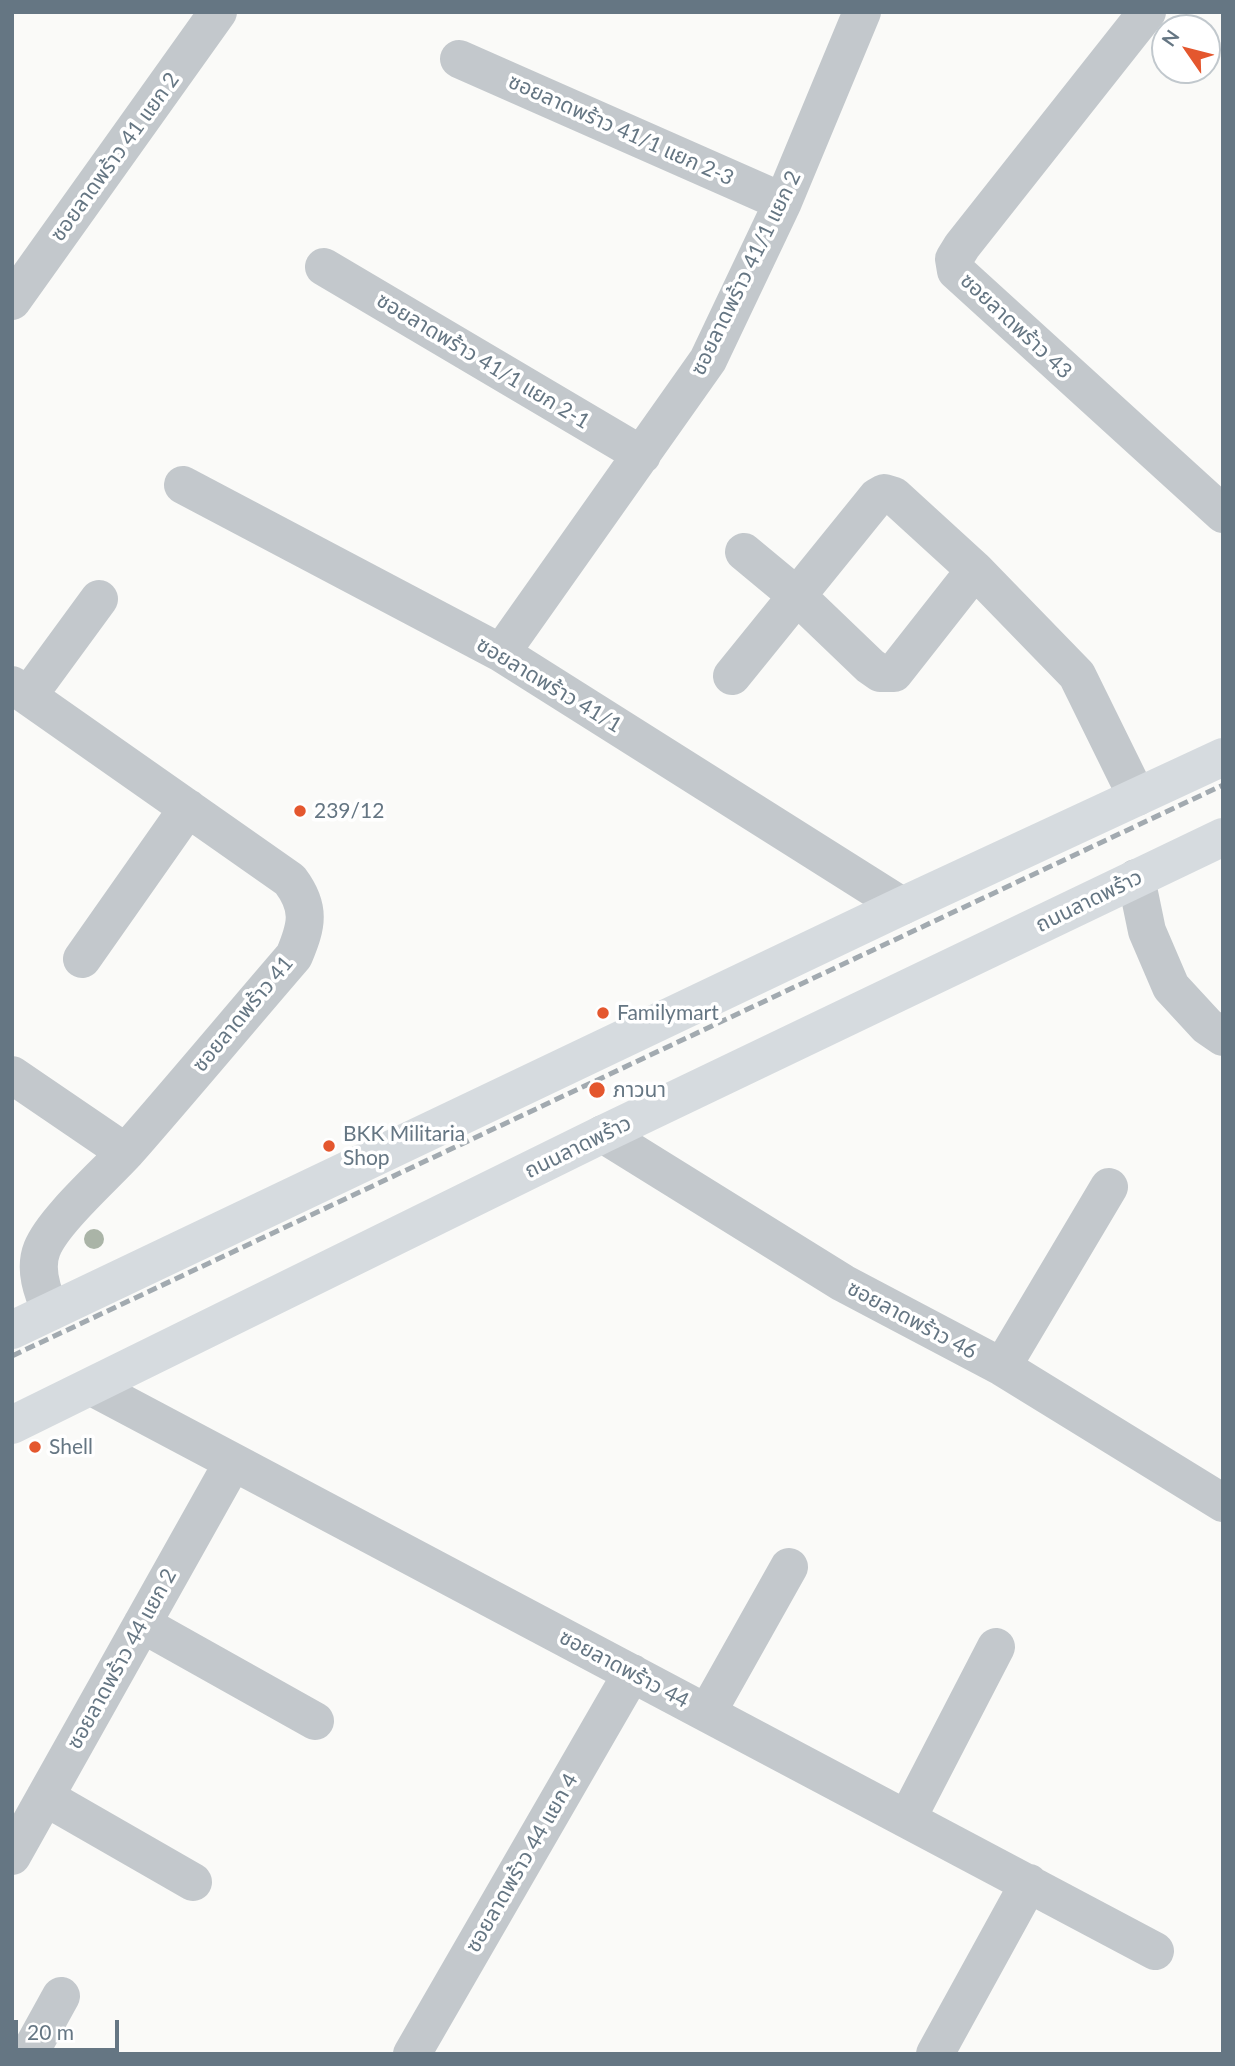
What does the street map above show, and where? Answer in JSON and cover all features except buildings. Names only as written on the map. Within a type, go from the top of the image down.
[{"type":"main road","points":[[12,1330],[902,906],[1223,757]]},
{"type":"main road","name":"ถนนลาดพร้าว","points":[[12,1425],[603,1134],[1223,837]]},
{"type":"street","name":"ซอยลาดพร้าว 41 แยก 2","points":[[12,301],[218,12]]},
{"type":"street","name":"ซอยลาดพร้าว 41/1 แยก 2","points":[[501,653],[708,360],[783,202],[862,12]]},
{"type":"street","name":"ซอยลาดพร้าว 43","points":[[1147,12],[961,246],[954,259],[956,271],[1219,503]]},
{"type":"street","name":"ซอยลาดพร้าว 41/1 แยก 2-3","points":[[459,59],[783,202]]},
{"type":"street","name":"ซอยลาดพร้าว 41/1 แยก 2-1","points":[[324,267],[642,455]]},
{"type":"street","name":"ซอยลาดพร้าว 41/1","points":[[183,485],[501,653],[902,906]]},
{"type":"street","points":[[732,676],[877,497],[884,493],[894,496],[975,570],[1077,675],[1137,797]]},
{"type":"street","points":[[744,552],[797,596],[880,673],[894,673],[975,570]]},
{"type":"street","points":[[20,690],[99,599]]},
{"type":"street","name":"ซอยลาดพร้าว 41","points":[[20,690],[290,880],[301,895],[305,909],[303,932],[294,956],[125,1153],[51,1233],[41,1250],[40,1269],[41,1290],[51,1311]]},
{"type":"street","points":[[82,959],[188,808]]},
{"type":"street","points":[[1136,878],[1147,931],[1171,987],[1207,1026],[1223,1037]]},
{"type":"street","points":[[12,1076],[125,1153]]},
{"type":"street","name":"ซอยลาดพร้าว 46","points":[[603,1134],[843,1283],[1002,1367],[1223,1503]]},
{"type":"street","points":[[1002,1367],[1109,1187]]},
{"type":"street","name":"ซอยลาดพร้าว 44","points":[[92,1387],[1155,1951]]},
{"type":"street","name":"ซอยลาดพร้าว 44 แยก 2","points":[[12,1856],[233,1462]]},
{"type":"street","points":[[708,1713],[789,1567]]},
{"type":"street","points":[[142,1624],[315,1721]]},
{"type":"street","points":[[907,1819],[996,1647]]},
{"type":"street","name":"ซอยลาดพร้าว 44 แยก 4","points":[[412,2054],[632,1673]]},
{"type":"street","points":[[45,1797],[193,1882]]},
{"type":"street","points":[[935,2054],[1029,1884]]},
{"type":"street","points":[[29,2054],[61,1996]]},
{"type":"railway","points":[[12,1356],[1223,785]]},
{"type":"place","name":"239/12","points":[[300,811]]},
{"type":"place","name":"Familymart","points":[[603,1013]]},
{"type":"place","name":"ภาวนา","points":[[597,1090]]},
{"type":"place","name":"BKK Militaria Shop","points":[[329,1146]]},
{"type":"place","name":"Shell","points":[[35,1447]]}]
